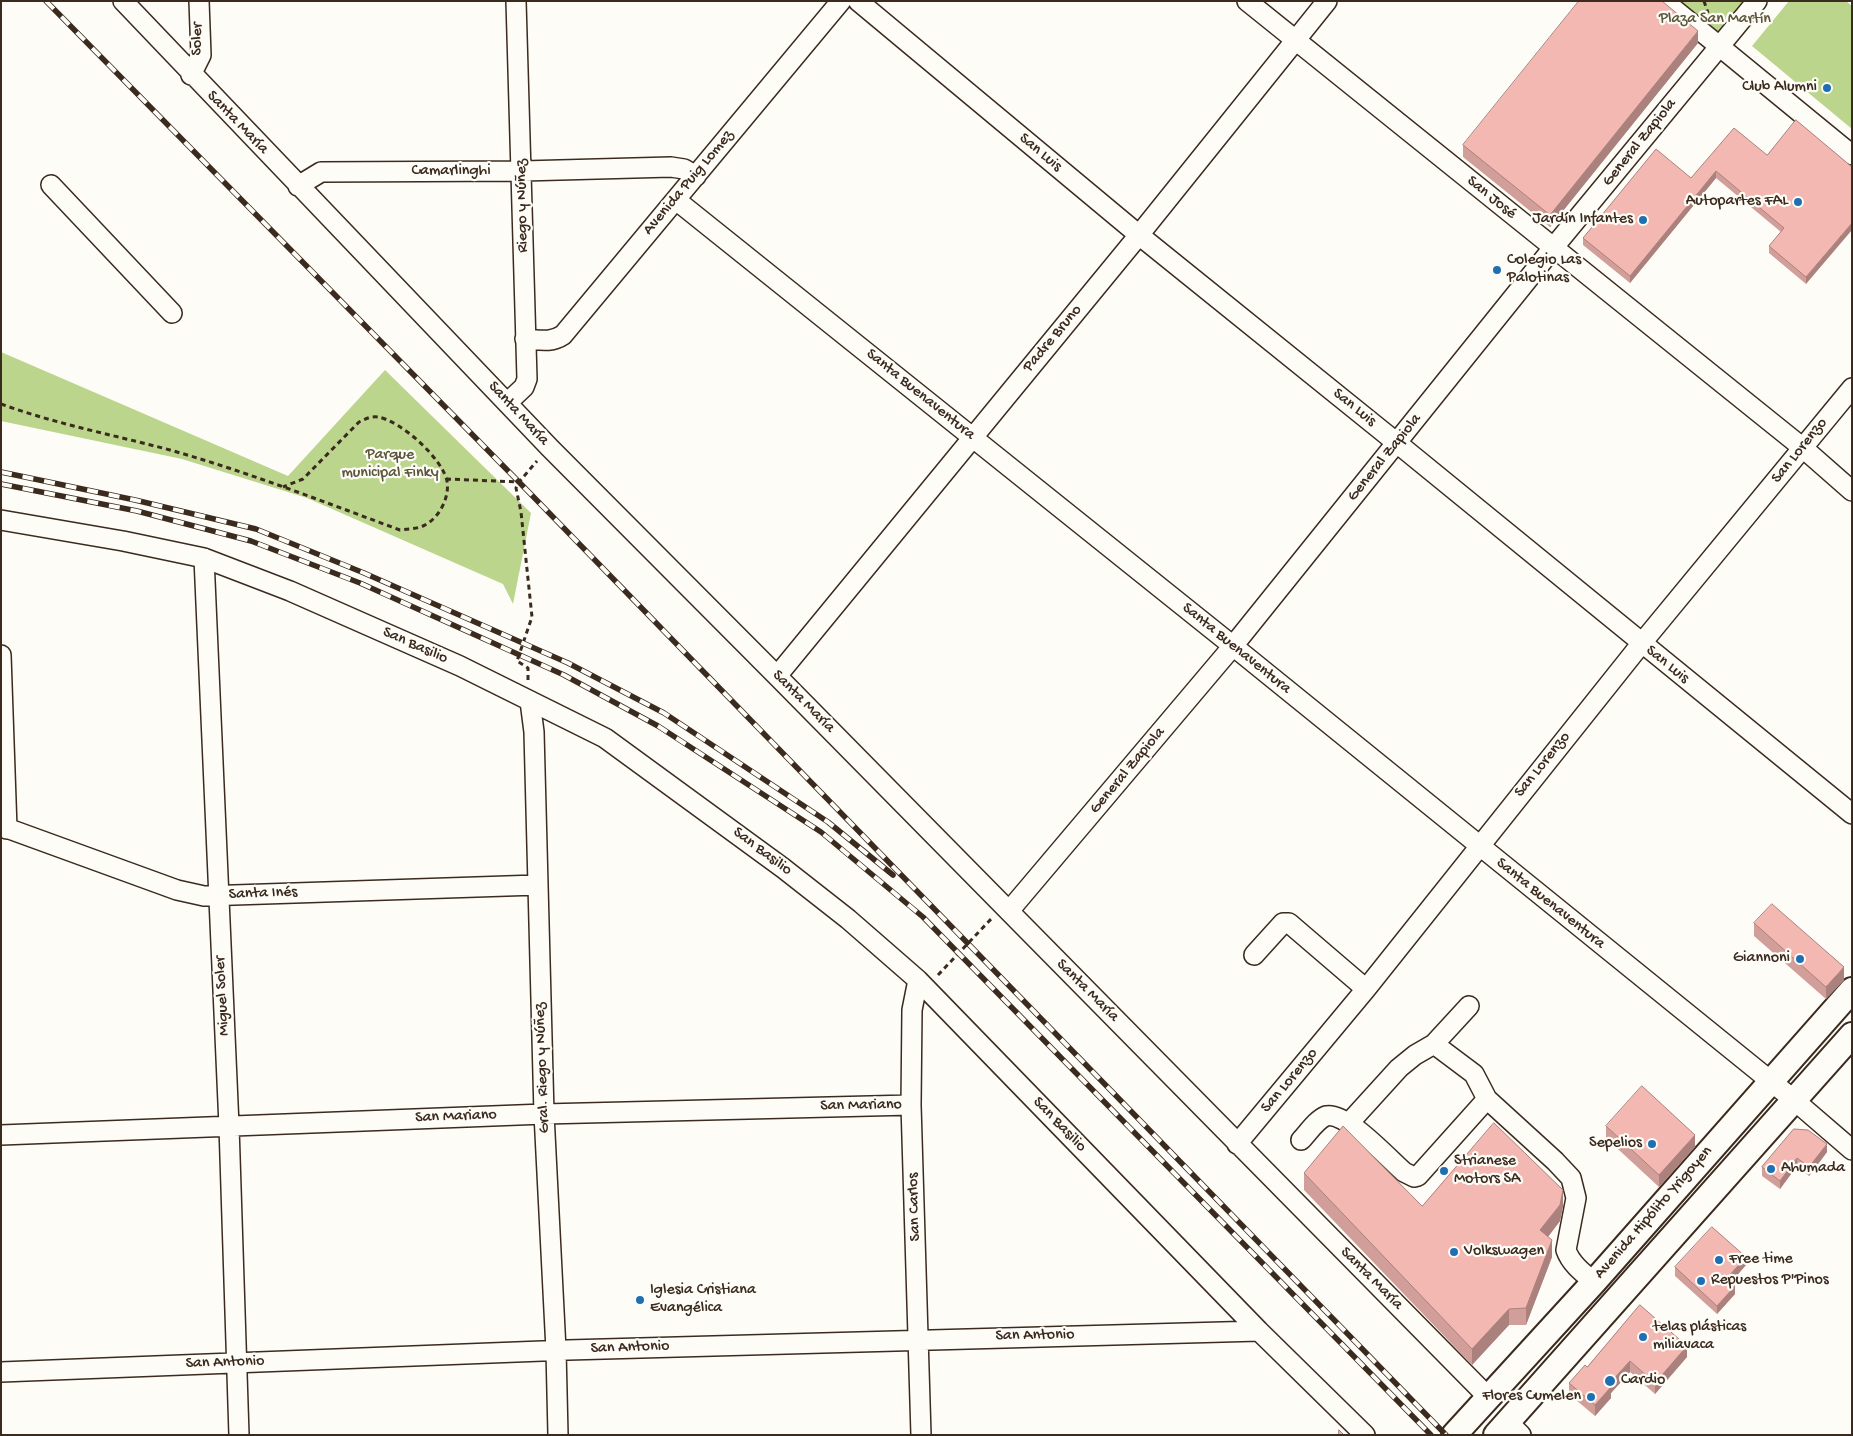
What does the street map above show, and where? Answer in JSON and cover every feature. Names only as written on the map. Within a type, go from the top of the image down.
[{"type":"main road","name":"Avenida Hipólito Yrigoyen","points":[[1454,1435],[1594,1282],[1852,990]]},
{"type":"main road","name":"Avenida Hipólito Yrigoyen","points":[[1508,1430],[1852,1035]]},
{"type":"street","name":"Santa María","points":[[123,1],[191,75],[508,402],[550,448],[1488,1398]]},
{"type":"street","name":"Soler","points":[[191,75],[201,55],[199,1]]},
{"type":"street","name":"Riego y Núñez","points":[[508,402],[524,387],[528,379],[523,172],[516,1]]},
{"type":"street","name":"Avenida Puig Lomez","points":[[526,339],[546,341],[555,340],[564,335],[840,1]]},
{"type":"street","name":"San Luis","points":[[858,1],[1139,235],[1852,814]]},
{"type":"street","name":"San José","points":[[1247,1],[1802,448],[1852,491]]},
{"type":"street","name":"Padre Bruno","points":[[777,676],[1139,235],[1327,1]]},
{"type":"street","points":[[1664,1],[1852,155]]},
{"type":"street","name":"General Zapiola","points":[[1009,911],[1233,646],[1553,248],[1757,1]]},
{"type":"street","name":"Camarlinghi","points":[[298,186],[321,172],[523,172],[671,167],[684,169],[696,176]]},
{"type":"street","points":[[51,185],[172,313]]},
{"type":"street","name":"Santa Buenaventura","points":[[676,200],[1233,646],[1794,1100],[1852,1150]]},
{"type":"street","name":"San Lorenzo","points":[[1237,1144],[1366,989],[1478,846],[1641,644],[1852,388]]},
{"type":"street","name":"San Basilio","points":[[1,520],[123,541],[204,558],[316,603],[460,666],[605,738],[693,800],[840,913],[922,984],[1259,1331],[1365,1435]]},
{"type":"street","name":"Miguel Soler","points":[[204,558],[229,1126],[239,1435]]},
{"type":"street","points":[[1,655],[4,827]]},
{"type":"street","name":"Gral. Riego y Núñez","points":[[530,701],[534,732],[544,1114],[556,1350],[558,1435]]},
{"type":"street","name":"Santa Inés","points":[[4,827],[177,890],[204,896],[537,885]]},
{"type":"street","points":[[1254,955],[1283,923],[1289,923],[1366,989]]},
{"type":"street","name":"San Carlos","points":[[921,1435],[911,1105],[912,1010],[922,984]]},
{"type":"street","points":[[1349,1123],[1399,1068],[1434,1044],[1469,1006]]},
{"type":"street","points":[[1434,1044],[1474,1074],[1487,1099],[1571,1178],[1576,1198],[1566,1250],[1568,1257],[1594,1282]]},
{"type":"street","points":[[1301,1140],[1317,1123],[1328,1116],[1337,1116],[1349,1123],[1404,1172],[1414,1177],[1423,1172],[1487,1099]]},
{"type":"street","name":"San Mariano","points":[[1,1135],[544,1114],[911,1105]]},
{"type":"street","name":"San Antonio","points":[[1,1372],[919,1338],[1259,1331]]},
{"type":"path","points":[[1,404],[38,417],[170,450],[283,487],[400,530],[414,529],[429,523],[446,498],[446,479],[437,464],[407,431],[379,417],[369,418],[353,426],[303,479],[283,487]]},
{"type":"path","points":[[530,701],[528,668],[517,661],[532,617],[521,512],[516,488],[518,482],[550,448]]},
{"type":"path","points":[[446,479],[518,482]]},
{"type":"path","points":[[922,984],[995,916],[1009,911]]},
{"type":"green space","name":"Plaza San Martín","points":[[1664,1],[1757,1],[1719,47]]},
{"type":"green space","name":"Club Alumni","points":[[1789,1],[1846,1],[1852,6],[1852,129],[1752,46]]},
{"type":"green space","name":"Parque municipal Finky","points":[[1,352],[288,476],[385,370],[531,513],[513,604],[503,584],[307,498],[182,459],[1,421]]},
{"type":"building","points":[[1579,1],[1662,1],[1698,31],[1550,215],[1463,145]]},
{"type":"building","points":[[1796,120],[1852,167],[1852,223],[1806,277],[1769,246],[1784,228],[1716,171],[1630,276],[1583,238],[1656,149],[1691,178],[1734,128],[1767,155]]},
{"type":"building","points":[[1772,904],[1844,967],[1826,987],[1754,923]]},
{"type":"building","name":"Sepelios","points":[[1642,1086],[1695,1135],[1659,1175],[1606,1126]]},
{"type":"building","name":"Volkswagen","points":[[1494,1123],[1563,1190],[1560,1205],[1540,1230],[1552,1240],[1526,1308],[1509,1309],[1472,1349],[1304,1173],[1343,1126],[1422,1206]]},
{"type":"building","points":[[1794,1129],[1808,1130],[1827,1144],[1809,1167],[1797,1158],[1780,1181],[1762,1167]]},
{"type":"building","points":[[1712,1227],[1746,1257],[1727,1278],[1735,1286],[1717,1306],[1675,1267]]},
{"type":"building","points":[[1640,1305],[1687,1346],[1655,1383],[1630,1361],[1608,1385],[1611,1387],[1595,1405],[1569,1383],[1585,1365],[1587,1367]]},
{"type":"railway","points":[[46,1],[519,482],[1446,1435]]},
{"type":"railway","points":[[1,472],[135,500],[256,529],[364,573],[568,663],[664,713],[828,822],[893,875]]},
{"type":"railway","points":[[1,484],[137,511],[251,541],[360,583],[564,675],[658,726],[821,832],[923,917],[1431,1435]]},
{"type":"place","name":"Club Alumni","points":[[1827,88]]},
{"type":"place","name":"Autopartes FAL","points":[[1798,202]]},
{"type":"place","name":"Jardín Infantes","points":[[1643,220]]},
{"type":"place","name":"Colegio Las Palotinas","points":[[1497,270]]},
{"type":"place","name":"Giannoni","points":[[1800,959]]},
{"type":"place","name":"Sepelios","points":[[1652,1144]]},
{"type":"place","name":"Ahumada","points":[[1771,1169]]},
{"type":"place","name":"Strianese Motors SA","points":[[1444,1171]]},
{"type":"place","name":"Volkswagen","points":[[1454,1252]]},
{"type":"place","name":"Free time","points":[[1719,1260]]},
{"type":"place","name":"Repuestos P'Pinos","points":[[1701,1281]]},
{"type":"place","name":"Iglesia Cristiana Evangélica","points":[[640,1300]]},
{"type":"place","name":"telas plásticas miliavaca","points":[[1643,1337]]},
{"type":"place","name":"Cardio","points":[[1610,1381]]},
{"type":"place","name":"Flores Cumelen","points":[[1591,1397]]}]
